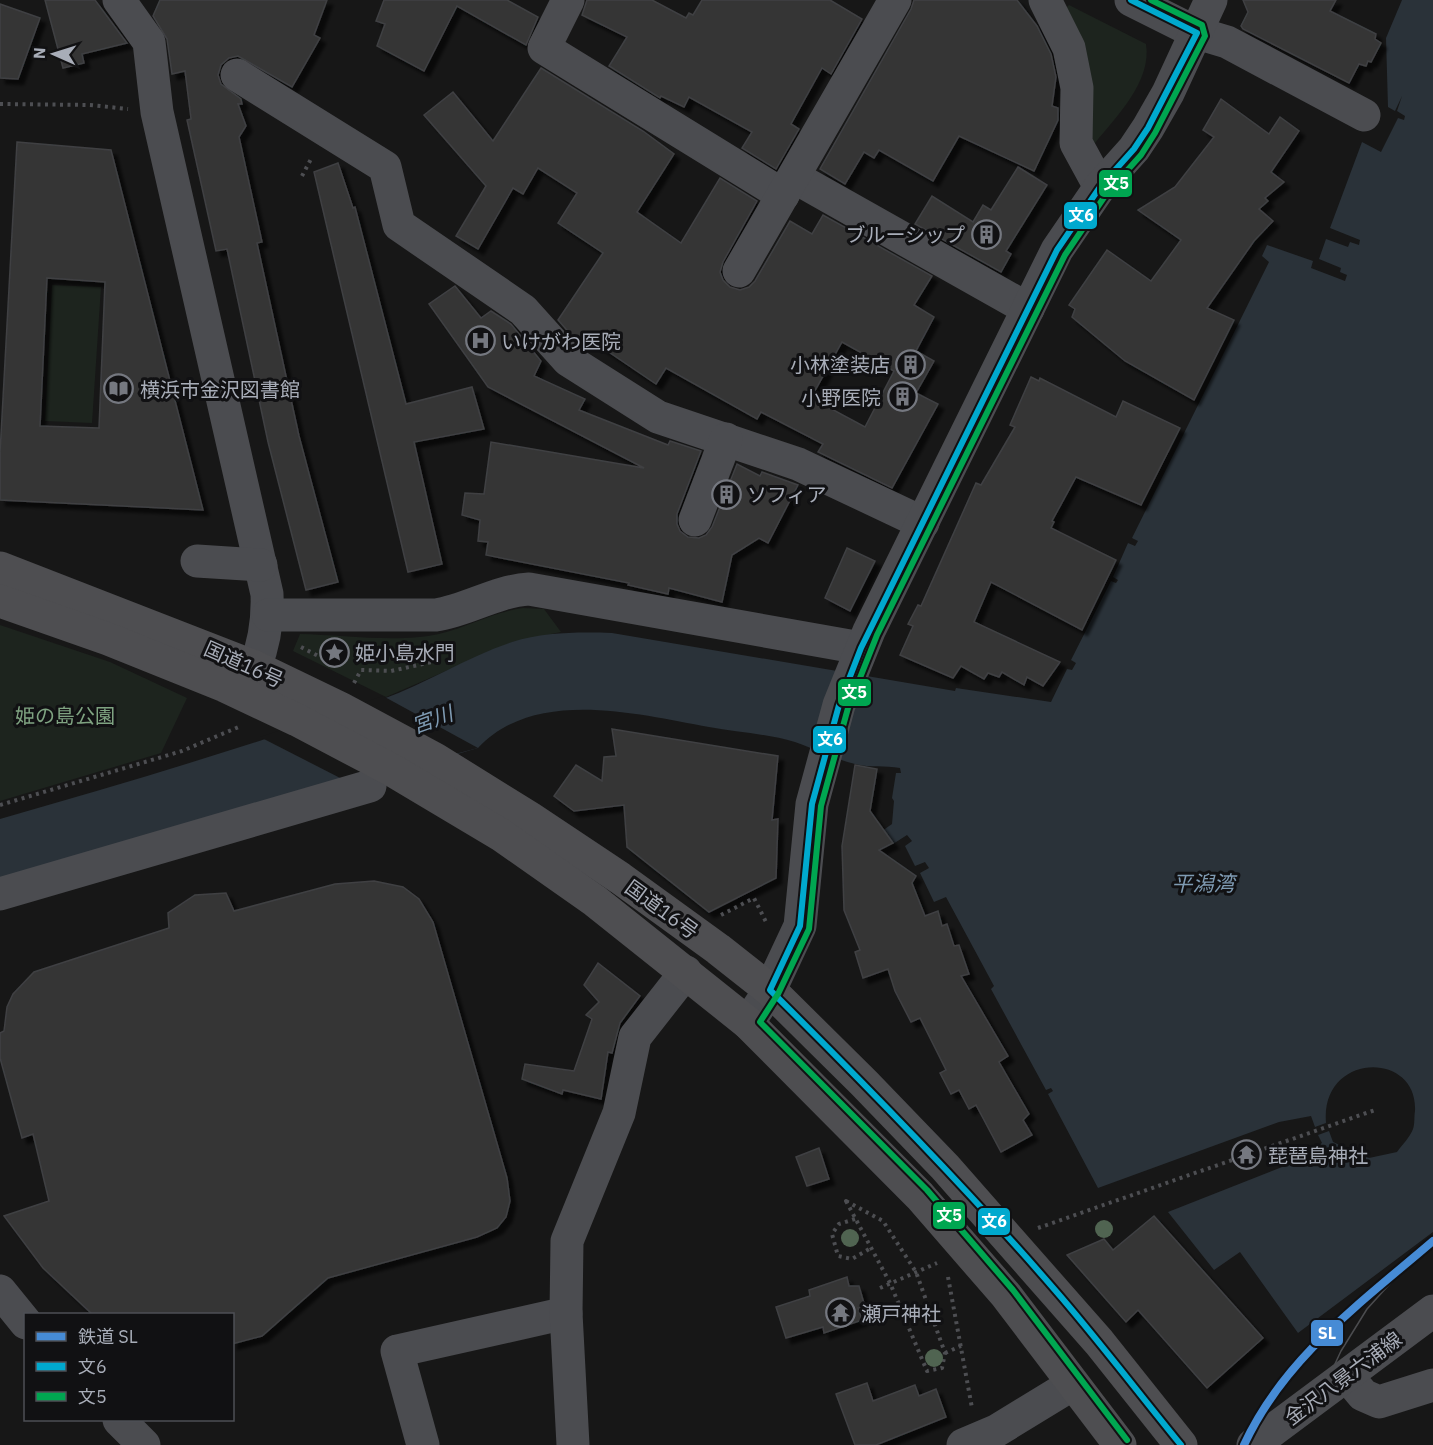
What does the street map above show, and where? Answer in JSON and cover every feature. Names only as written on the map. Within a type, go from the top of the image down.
[{"type":"highway","name":"国道16号","points":[[0,568],[345,699],[620,878],[770,990],[864,1083],[945,1167],[1099,1342],[1181,1445]]},
{"type":"highway","name":"国道16号","points":[[0,601],[129,648],[225,687],[297,720],[381,778],[501,835],[595,901],[748,1023],[920,1196],[1006,1295],[1120,1445]]},
{"type":"street","points":[[119,0],[149,42],[157,112],[267,594],[268,615],[264,644],[255,666]]},
{"type":"street","points":[[568,0],[544,48],[788,186],[1028,309]]},
{"type":"street","points":[[739,271],[895,0]]},
{"type":"street","points":[[1045,0],[1069,48],[1077,88],[1076,143],[1100,188]]},
{"type":"street","points":[[1131,0],[1197,33],[1227,42],[1364,115]]},
{"type":"street","points":[[748,1023],[770,990],[800,926],[812,804],[825,750],[857,659],[1057,250],[1100,188],[1134,149],[1148,128],[1197,33],[1211,0]]},
{"type":"street","points":[[237,75],[385,167],[399,225],[523,310],[568,360],[658,417],[798,464],[923,523]]},
{"type":"street","points":[[695,520],[726,439]]},
{"type":"street","points":[[197,554],[259,558]]},
{"type":"street","points":[[268,615],[436,615],[509,590],[529,589],[857,659]]},
{"type":"street","points":[[0,894],[381,778]]},
{"type":"street","points":[[573,1445],[566,1313],[567,1241],[619,1113],[635,1037],[686,972]]},
{"type":"street","points":[[0,1291],[24,1321]]},
{"type":"street","name":"金沢八景六浦線","points":[[1253,1445],[1433,1311]]},
{"type":"street","points":[[423,1445],[397,1351],[566,1313]]},
{"type":"street","points":[[1347,1376],[1363,1395],[1379,1402],[1433,1384]]},
{"type":"street","points":[[969,1432],[996,1431],[1073,1384]]},
{"type":"street","points":[[121,1421],[144,1445]]},
{"type":"path","points":[[0,104],[90,105],[157,112]]},
{"type":"path","points":[[345,699],[361,670],[391,671],[432,662]]},
{"type":"path","points":[[0,805],[182,751],[250,722]]},
{"type":"path","points":[[712,920],[754,898],[767,919],[766,928]]},
{"type":"path","points":[[1027,1232],[1375,1110]]},
{"type":"path","points":[[846,1201],[883,1221],[916,1272],[945,1353],[942,1368],[927,1371],[890,1283],[871,1248],[846,1201]]},
{"type":"path","points":[[855,1219],[839,1224],[832,1234],[838,1256],[852,1259],[871,1248]]},
{"type":"path","points":[[880,1288],[943,1261]]},
{"type":"path","points":[[946,1270],[952,1288],[961,1346],[969,1432]]},
{"type":"path","points":[[945,1353],[961,1346]]},
{"type":"green space","points":[[1069,5],[1146,44],[1144,71],[1138,84],[1122,110],[1095,143],[1085,137],[1061,13]]},
{"type":"green space","points":[[52,285],[101,287],[92,423],[45,421]]},
{"type":"green space","points":[[523,608],[544,609],[561,632],[513,642],[386,697],[293,651],[300,634],[389,638],[424,637]]},
{"type":"green space","name":"姫の島公園","points":[[0,625],[110,662],[187,698],[161,753],[0,801]]},
{"type":"water","name":"平潟湾","points":[[1402,0],[1433,0],[1433,1232],[1298,1333],[1240,1252],[1214,1270],[1168,1212],[1295,1162],[1322,1143],[1318,1135],[1329,1131],[1333,1142],[1369,1158],[1397,1152],[1414,1127],[1415,1111],[1412,1091],[1402,1077],[1387,1069],[1369,1068],[1352,1072],[1338,1083],[1328,1100],[1326,1123],[1315,1127],[1311,1116],[1279,1122],[1098,1188],[1048,1094],[1053,1091],[1051,1088],[1046,1090],[991,989],[994,986],[946,897],[934,902],[920,873],[929,868],[925,862],[915,866],[905,846],[912,841],[907,835],[893,844],[888,835],[875,843],[872,838],[892,824],[894,801],[892,798],[896,773],[901,773],[900,768],[855,764],[785,739],[651,716],[588,710],[557,711],[528,717],[501,729],[478,748],[0,887],[0,819],[193,762],[336,716],[399,693],[495,648],[537,636],[612,633],[955,691],[956,688],[1051,702],[1067,669],[1072,670],[1076,663],[1071,660],[1111,581],[1116,583],[1118,580],[1113,577],[1128,543],[1135,546],[1138,541],[1132,538],[1269,262],[1262,256],[1267,245],[1313,261],[1311,268],[1345,281],[1347,275],[1340,272],[1341,268],[1319,259],[1326,239],[1348,247],[1350,242],[1359,245],[1360,240],[1330,228],[1362,142],[1381,152],[1398,118],[1404,120],[1405,116],[1397,111],[1402,96],[1395,111],[1388,107],[1386,38]]},
{"type":"pier","points":[[383,696],[478,748],[348,782],[260,737]]},
{"type":"building","points":[[45,0],[95,0],[127,43],[82,54],[84,63],[63,68]]},
{"type":"building","points":[[160,0],[327,0],[314,35],[320,38],[292,87],[238,56],[229,58],[221,65],[218,75],[221,84],[241,99],[242,104],[238,104],[246,126],[239,137],[262,242],[257,243],[299,436],[338,582],[306,590],[268,442],[227,249],[216,251],[187,120],[191,119],[185,71],[172,74],[167,39],[153,16]]},
{"type":"building","points":[[384,0],[507,0],[538,17],[526,45],[457,6],[424,71],[377,46],[385,24],[376,21]]},
{"type":"building","points":[[587,0],[652,0],[686,18],[689,13],[693,15],[702,0],[830,0],[862,19],[831,74],[822,68],[791,124],[799,129],[776,169],[742,148],[752,132],[689,97],[684,107],[661,96],[660,98],[609,66],[627,37],[582,15]]},
{"type":"building","points":[[914,0],[1017,0],[1037,26],[1051,54],[1056,77],[1052,106],[1058,108],[1058,120],[1034,171],[959,136],[933,181],[879,150],[874,158],[864,152],[845,184],[820,169]]},
{"type":"building","points":[[1243,0],[1336,0],[1330,11],[1376,34],[1375,39],[1381,43],[1371,62],[1368,61],[1366,66],[1359,64],[1349,83],[1243,29],[1241,26],[1248,12]]},
{"type":"building","points":[[0,4],[40,18],[18,79],[0,78]]},
{"type":"building","points":[[541,68],[643,131],[674,154],[637,212],[681,243],[720,178],[757,201],[723,262],[720,272],[723,280],[730,287],[740,290],[749,287],[755,281],[790,221],[812,234],[823,215],[932,276],[914,305],[934,317],[916,351],[934,361],[916,393],[938,404],[892,488],[818,452],[823,444],[761,412],[757,419],[666,368],[656,384],[585,336],[579,344],[558,320],[603,253],[558,223],[577,193],[538,168],[523,194],[513,188],[478,249],[456,236],[486,186],[424,115],[453,92],[493,141]],"holes":[[[842,342],[894,371],[865,427],[811,398]]]},
{"type":"building","points":[[1221,99],[1269,134],[1280,117],[1299,131],[1271,172],[1284,182],[1265,198],[1268,201],[1259,209],[1273,221],[1254,241],[1207,308],[1234,320],[1194,400],[1125,361],[1072,317],[1075,309],[1069,305],[1107,250],[1151,281],[1181,240],[1138,210],[1175,187],[1214,137],[1203,130]]},
{"type":"building","points":[[17,142],[111,150],[203,510],[0,500],[0,453]],"holes":[[[47,278],[105,282],[99,428],[40,426]]]},
{"type":"building","points":[[338,163],[353,208],[355,207],[406,404],[472,387],[484,429],[414,442],[442,564],[408,572],[314,172]]},
{"type":"building","points":[[1018,167],[1047,185],[1006,251],[1011,254],[1001,272],[915,224],[932,196],[973,222],[983,205],[991,210]]},
{"type":"building","points":[[455,286],[481,318],[491,311],[511,324],[541,361],[534,376],[585,399],[579,410],[668,445],[670,441],[701,451],[677,514],[680,531],[688,537],[699,538],[706,535],[712,527],[737,464],[760,476],[762,472],[798,485],[768,543],[759,538],[732,555],[722,602],[669,588],[668,594],[628,585],[629,583],[486,555],[488,542],[478,541],[480,520],[462,515],[465,493],[484,494],[491,442],[644,468],[488,387],[429,304]]},
{"type":"building","points":[[1031,377],[1039,381],[1040,378],[1116,417],[1123,401],[1180,428],[1141,505],[1076,477],[1052,521],[1054,522],[1051,528],[1116,560],[1082,630],[991,582],[974,622],[1060,662],[1043,686],[1027,677],[1024,685],[1002,672],[999,677],[988,673],[984,679],[961,666],[953,678],[900,655],[913,626],[908,624],[918,605],[921,606],[976,483],[981,485],[1015,427],[1010,425]]},
{"type":"building","points":[[847,548],[875,561],[850,611],[825,598]]},
{"type":"building","points":[[612,729],[778,756],[772,820],[778,819],[776,878],[709,912],[627,847],[624,805],[574,811],[554,796],[576,765],[602,781],[604,757],[616,756]]},
{"type":"building","points":[[855,765],[877,769],[870,811],[893,843],[879,850],[916,876],[912,883],[925,916],[938,911],[942,926],[947,924],[954,946],[959,945],[969,974],[961,976],[1008,1056],[999,1062],[1029,1114],[1023,1120],[1032,1135],[1001,1152],[976,1105],[969,1109],[959,1090],[951,1094],[940,1073],[946,1070],[920,1018],[911,1022],[895,991],[888,969],[863,978],[855,952],[860,950],[844,910],[842,846]]},
{"type":"building","points":[[374,881],[403,887],[419,899],[433,922],[507,1178],[510,1201],[506,1217],[497,1228],[477,1237],[328,1278],[262,1336],[234,1343],[234,1313],[91,1313],[43,1268],[4,1216],[49,1201],[33,1134],[22,1138],[0,1058],[0,1033],[4,1031],[7,1007],[13,994],[34,972],[169,928],[168,913],[195,895],[226,893],[234,911],[335,884]]},
{"type":"building","points":[[598,963],[640,996],[620,1023],[612,1053],[608,1052],[601,1099],[563,1090],[562,1094],[522,1079],[525,1064],[574,1071],[592,1019],[586,1015],[599,1002],[584,985]]},
{"type":"building","points":[[819,1148],[829,1179],[807,1186],[796,1157]]},
{"type":"building","points":[[1154,1216],[1263,1338],[1207,1388],[1138,1310],[1126,1322],[1067,1255],[1104,1239],[1113,1250]]},
{"type":"building","points":[[847,1277],[849,1286],[859,1286],[865,1307],[858,1308],[862,1320],[824,1333],[823,1327],[786,1338],[776,1307],[810,1296],[809,1290]]},
{"type":"building","points":[[867,1383],[873,1401],[915,1385],[919,1396],[936,1389],[946,1417],[876,1445],[855,1445],[836,1394]]},
{"type":"tram line","points":[[1307,1424],[1341,1351],[1367,1309],[1406,1266]]},
{"type":"rail line","name":"SL","points":[[1244,1445],[1280,1385],[1303,1358],[1353,1309],[1433,1241]]},
{"type":"transit line","name":"文6","points":[[1131,0],[1197,33],[1148,128],[1134,149],[1100,187],[1057,250],[861,648],[839,705],[812,804],[800,926],[770,990],[882,1102],[991,1218],[1076,1315],[1181,1445]]},
{"type":"transit line","name":"文5","points":[[1127,1440],[1013,1290],[927,1190],[760,1022],[778,994],[809,929],[821,806],[848,708],[877,635],[1065,255],[1107,193],[1141,155],[1155,133],[1205,36],[1202,25],[1151,0]]},
{"type":"place","name":"ブルーシップ","points":[[986,234]]},
{"type":"place","name":"いけがわ医院","points":[[480,341]]},
{"type":"place","name":"小林塗装店","points":[[911,364]]},
{"type":"place","name":"横浜市金沢図書館","points":[[119,389]]},
{"type":"place","name":"小野医院","points":[[902,397]]},
{"type":"place","name":"ソフィア","points":[[726,494]]},
{"type":"place","name":"姫小島水門","points":[[334,652]]},
{"type":"place","name":"琵琶島神社","points":[[1247,1155]]},
{"type":"place","name":"瀬戸神社","points":[[840,1313]]},
{"type":"water label","name":"宮川","points":[[432,719]]}]
